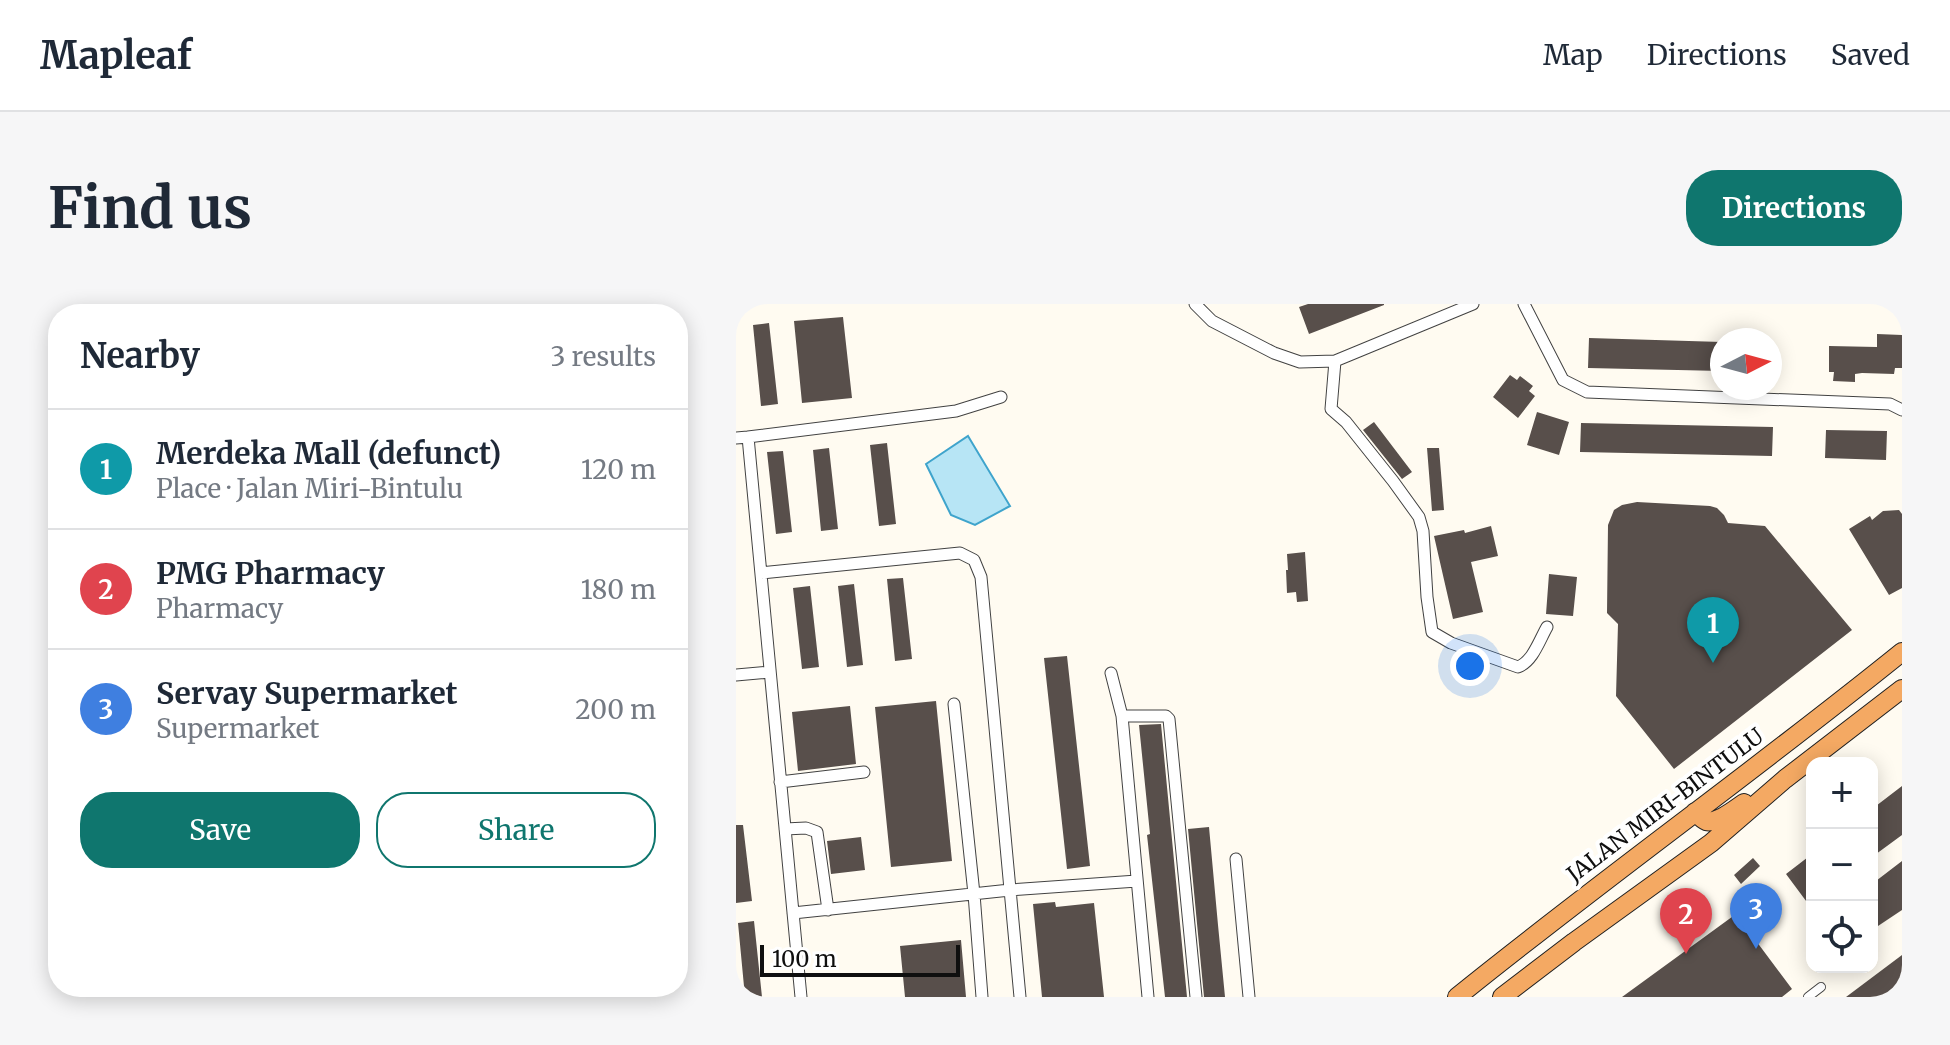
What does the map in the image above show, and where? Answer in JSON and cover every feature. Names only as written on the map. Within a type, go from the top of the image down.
[{"type":"highway","name":"JALAN MIRI-BINTULU","points":[[1457,997],[1902,652]]},
{"type":"highway","points":[[1502,997],[1711,843],[1785,779],[1902,689]]},
{"type":"highway","points":[[1695,812],[1704,820],[1716,819],[1785,779]]},
{"type":"street","points":[[1195,304],[1212,321],[1274,353],[1300,362],[1335,361],[1473,304]]},
{"type":"street","points":[[1524,304],[1563,380],[1587,392],[1890,404],[1902,410]]},
{"type":"street","points":[[1335,361],[1331,409],[1346,422],[1419,517],[1423,531],[1432,632],[1451,643],[1518,667],[1528,661],[1547,627]]},
{"type":"street","points":[[801,997],[761,573],[742,438],[956,411],[1001,397]]},
{"type":"street","points":[[761,573],[960,553],[974,560],[981,577],[1020,997]]},
{"type":"street","points":[[736,675],[770,672]]},
{"type":"street","points":[[1111,673],[1122,716],[1148,997]]},
{"type":"street","points":[[954,704],[982,997]]},
{"type":"street","points":[[1122,716],[1166,716],[1169,719],[1196,997]]},
{"type":"street","points":[[780,782],[864,772]]},
{"type":"street","points":[[785,829],[806,828],[817,832],[828,910]]},
{"type":"street","points":[[1236,859],[1249,997]]},
{"type":"street","points":[[793,913],[1010,890],[1137,881]]},
{"type":"street","points":[[1808,997],[1821,987]]},
{"type":"water","points":[[968,436],[1010,506],[975,525],[951,515],[926,464]]},
{"type":"building","points":[[1308,304],[1384,305],[1309,334],[1299,307]]},
{"type":"building","points":[[843,317],[852,398],[802,403],[794,321]]},
{"type":"building","points":[[769,323],[778,404],[761,406],[753,325]]},
{"type":"building","points":[[1877,334],[1902,335],[1902,368],[1895,368],[1894,374],[1855,374],[1855,382],[1833,381],[1834,372],[1829,372],[1829,346],[1877,347]]},
{"type":"building","points":[[1589,338],[1710,342],[1710,371],[1588,368]]},
{"type":"building","points":[[1510,375],[1517,380],[1520,376],[1533,386],[1529,391],[1535,396],[1518,418],[1493,397]]},
{"type":"building","points":[[1537,412],[1569,422],[1559,455],[1527,445]]},
{"type":"building","points":[[1374,422],[1412,472],[1402,479],[1363,430]]},
{"type":"building","points":[[1581,423],[1773,427],[1772,456],[1580,452]]},
{"type":"building","points":[[1826,430],[1887,431],[1886,460],[1825,458]]},
{"type":"building","points":[[887,443],[896,524],[879,526],[870,445]]},
{"type":"building","points":[[829,448],[838,529],[821,531],[813,450]]},
{"type":"building","points":[[1427,448],[1439,448],[1444,510],[1432,511]]},
{"type":"building","points":[[783,451],[792,532],[776,534],[767,452]]},
{"type":"building","points":[[1637,502],[1710,506],[1717,508],[1728,523],[1765,526],[1852,630],[1674,769],[1616,696],[1618,624],[1607,613],[1608,525],[1614,510]]},
{"type":"building","points":[[1899,510],[1902,514],[1902,588],[1889,595],[1849,529],[1870,516],[1872,520],[1883,511]]},
{"type":"building","points":[[1491,526],[1498,556],[1471,562],[1483,612],[1453,619],[1434,536],[1464,530],[1465,533]]},
{"type":"building","points":[[1305,552],[1308,601],[1297,602],[1296,592],[1287,593],[1287,554]]},
{"type":"building","points":[[1549,574],[1577,577],[1573,616],[1546,614]]},
{"type":"building","points":[[903,578],[912,659],[895,661],[887,579]]},
{"type":"building","points":[[854,584],[863,665],[847,667],[838,586]]},
{"type":"building","points":[[810,586],[819,667],[802,669],[793,588]]},
{"type":"building","points":[[1067,656],[1090,866],[1067,869],[1044,658]]},
{"type":"building","points":[[936,701],[952,861],[891,867],[875,707]]},
{"type":"building","points":[[850,706],[856,764],[798,771],[792,712]]},
{"type":"building","points":[[1161,724],[1187,997],[1165,997],[1147,835],[1150,834],[1139,725]]},
{"type":"building","points":[[1902,786],[1902,835],[1878,853],[1878,829],[1878,804]]},
{"type":"building","points":[[736,825],[743,825],[752,901],[736,903]]},
{"type":"building","points":[[1209,827],[1225,997],[1204,997],[1188,829]]},
{"type":"building","points":[[861,837],[865,870],[831,874],[827,841]]},
{"type":"building","points":[[1753,858],[1760,866],[1741,884],[1734,875]]},
{"type":"building","points":[[1806,859],[1806,901],[1786,874]]},
{"type":"building","points":[[1902,861],[1902,910],[1878,926],[1878,901],[1878,879]]},
{"type":"building","points":[[1055,902],[1056,907],[1094,903],[1104,997],[1042,997],[1033,904]]},
{"type":"building","points":[[1736,914],[1792,989],[1782,997],[1622,997]]},
{"type":"building","points":[[754,921],[762,997],[745,997],[738,923]]},
{"type":"building","points":[[961,940],[966,997],[905,997],[900,946]]},
{"type":"building","points":[[1902,955],[1902,997],[1846,997]]},
{"type":"place","name":"Merdeka Mall (defunct)","points":[[1713,663]]},
{"type":"place","name":"Servay Supermarket","points":[[1756,949]]},
{"type":"place","name":"PMG Pharmacy","points":[[1686,954]]}]
